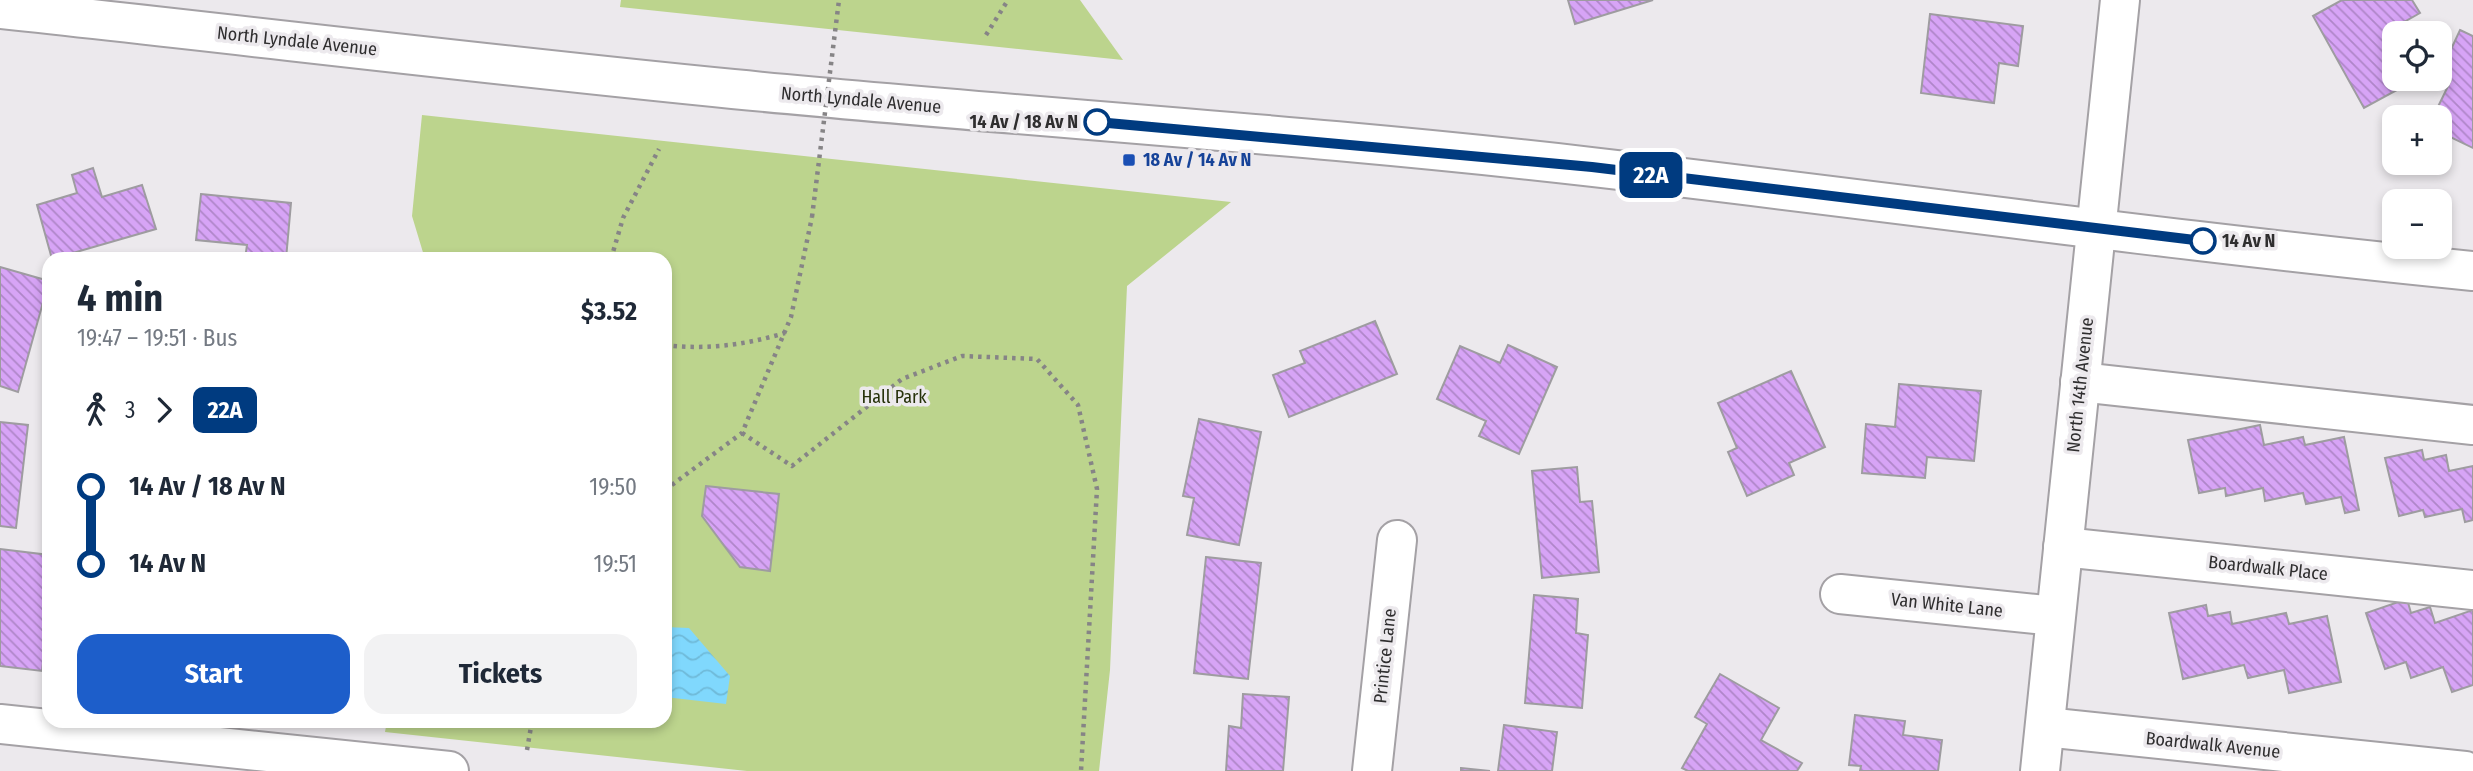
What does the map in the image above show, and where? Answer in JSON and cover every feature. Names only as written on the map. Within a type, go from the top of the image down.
[{"type":"street","name":"North 14th Avenue","points":[[2040,771],[2120,0]]},
{"type":"street","name":"North Lyndale Avenue","points":[[0,9],[731,89],[1592,167],[1895,206],[2096,227],[2285,253],[2473,271]]},
{"type":"street","points":[[2080,383],[2473,425]]},
{"type":"street","name":"Printice Lane","points":[[1372,771],[1397,540]]},
{"type":"street","name":"Boardwalk Place","points":[[2063,547],[2473,590]]},
{"type":"street","name":"Van White Lane","points":[[1840,594],[2055,616]]},
{"type":"street","points":[[0,724],[42,726]]},
{"type":"street","name":"Boardwalk Avenue","points":[[2045,727],[2465,771]]},
{"type":"street","points":[[105,728],[131,729],[449,771]]},
{"type":"path","points":[[672,484],[743,433],[791,317],[813,217],[839,0]]},
{"type":"path","points":[[986,35],[1008,0]]},
{"type":"path","points":[[613,252],[623,218],[659,149]]},
{"type":"path","points":[[672,346],[698,349],[749,343],[785,333]]},
{"type":"path","points":[[743,433],[792,466],[902,379],[962,356],[1037,359],[1079,405],[1097,489],[1082,771]]},
{"type":"path","points":[[527,750],[531,728]]},
{"type":"green space","points":[[621,0],[1080,0],[1123,60],[620,7]]},
{"type":"green space","name":"Hall Park","points":[[422,115],[1231,202],[1127,286],[1110,670],[1099,771],[747,771],[385,732],[386,728],[672,728],[672,252],[423,252],[412,216]]},
{"type":"water","points":[[672,627],[689,628],[730,676],[726,704],[672,698]]},
{"type":"building","points":[[1568,0],[1653,0],[1575,24]]},
{"type":"building","points":[[2342,0],[2412,0],[2420,13],[2406,21],[2382,21],[2382,91],[2395,91],[2364,108],[2313,16]]},
{"type":"building","points":[[1930,14],[2023,26],[2018,66],[1999,63],[1994,103],[1921,93]]},
{"type":"building","points":[[2460,30],[2473,36],[2473,148],[2452,138],[2452,105],[2439,105],[2446,91],[2452,91],[2452,47]]},
{"type":"building","points":[[93,168],[102,197],[142,185],[156,229],[76,252],[50,252],[37,205],[77,193],[72,175]]},
{"type":"building","points":[[201,194],[291,203],[287,252],[246,252],[247,245],[196,240]]},
{"type":"building","points":[[0,267],[42,279],[42,306],[18,392],[0,386]]},
{"type":"building","points":[[1375,321],[1397,374],[1289,417],[1273,375],[1305,363],[1300,351]]},
{"type":"building","points":[[1508,345],[1557,367],[1519,454],[1479,436],[1486,421],[1437,399],[1460,346],[1500,363]]},
{"type":"building","points":[[1791,371],[1825,447],[1789,463],[1794,475],[1747,496],[1728,452],[1737,448],[1718,403]]},
{"type":"building","points":[[1899,384],[1981,391],[1974,461],[1927,457],[1925,478],[1862,473],[1866,424],[1895,427]]},
{"type":"building","points":[[1199,419],[1261,432],[1239,545],[1187,535],[1194,498],[1183,496]]},
{"type":"building","points":[[0,422],[28,425],[16,528],[0,526]]},
{"type":"building","points":[[2260,425],[2264,445],[2303,437],[2305,445],[2344,437],[2359,510],[2345,513],[2341,497],[2306,504],[2303,493],[2265,501],[2263,488],[2226,496],[2225,488],[2199,493],[2188,440]]},
{"type":"building","points":[[2422,450],[2424,460],[2446,455],[2449,471],[2473,466],[2473,520],[2465,522],[2462,509],[2425,517],[2423,510],[2399,516],[2385,458]]},
{"type":"building","points":[[1577,467],[1580,502],[1592,501],[1599,572],[1542,578],[1532,471]]},
{"type":"building","points":[[706,486],[779,494],[770,571],[740,567],[702,516]]},
{"type":"building","points":[[0,549],[42,554],[42,671],[0,666]]},
{"type":"building","points":[[1206,557],[1261,563],[1248,679],[1194,673]]},
{"type":"building","points":[[1534,595],[1578,599],[1576,633],[1588,635],[1582,708],[1525,703]]},
{"type":"building","points":[[2407,599],[2411,613],[2430,607],[2435,623],[2473,610],[2473,685],[2452,692],[2443,667],[2411,678],[2406,662],[2385,669],[2366,613]]},
{"type":"building","points":[[2206,605],[2208,616],[2230,612],[2232,624],[2286,613],[2289,624],[2327,616],[2341,682],[2289,693],[2284,670],[2248,678],[2244,665],[2183,679],[2169,613]]},
{"type":"building","points":[[1720,674],[1779,708],[1761,740],[1802,763],[1797,771],[1688,771],[1682,768],[1707,724],[1695,717]]},
{"type":"building","points":[[1243,694],[1289,697],[1283,771],[1226,771],[1229,726],[1241,728]]},
{"type":"building","points":[[1855,715],[1905,721],[1903,735],[1942,740],[1938,771],[1860,771],[1861,766],[1849,765]]},
{"type":"building","points":[[1504,725],[1557,732],[1552,771],[1498,771]]},
{"type":"building","points":[[1461,768],[1490,771],[1461,771]]},
{"type":"bus line","name":"22A","points":[[1097,122],[1592,167],[1895,206],[2053,221],[2203,241]]},
{"type":"place","name":"14 Av / 18 Av N","points":[[1097,122]]},
{"type":"place","name":"18 Av / 14 Av N","points":[[1129,160]]},
{"type":"place","name":"14 Av N","points":[[2203,241]]}]
